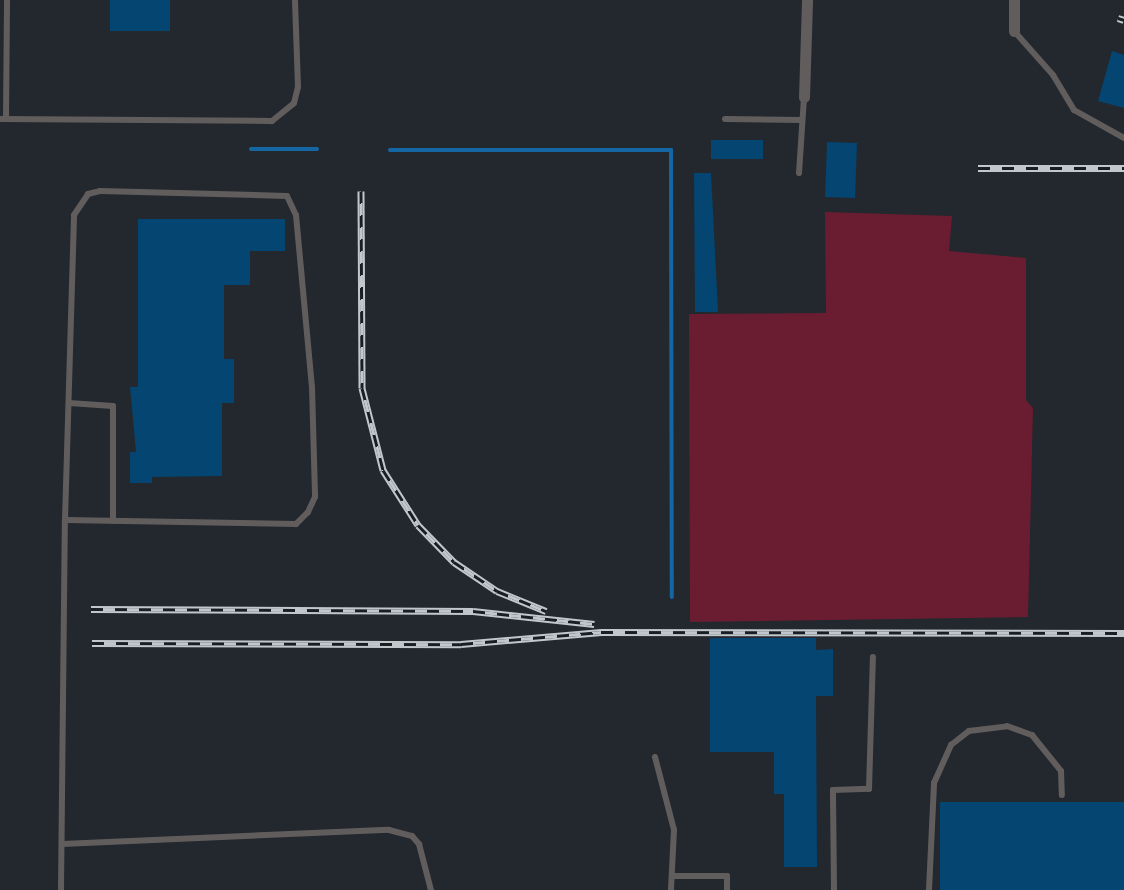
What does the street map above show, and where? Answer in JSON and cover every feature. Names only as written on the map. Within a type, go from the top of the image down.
[{"type":"street","points":[[804,97],[807,0]]},
{"type":"street","points":[[1014,0],[1014,31]]},
{"type":"lane","points":[[7,0],[3,119],[272,121],[294,103],[298,87],[295,0]]},
{"type":"lane","points":[[1014,31],[1053,75],[1074,110],[1124,138]]},
{"type":"lane","points":[[799,173],[804,97]]},
{"type":"lane","points":[[725,119],[802,120]]},
{"type":"lane","points":[[61,890],[65,520],[74,215],[88,194],[287,196],[296,215],[312,387],[315,497],[308,512],[296,524],[65,520]]},
{"type":"lane","points":[[69,403],[113,406],[113,521]]},
{"type":"lane","points":[[834,890],[833,790],[869,789],[873,657]]},
{"type":"lane","points":[[929,890],[934,783],[951,745],[969,731],[1007,726],[1032,735],[1061,771],[1062,795]]},
{"type":"lane","points":[[655,757],[674,830],[671,890]]},
{"type":"lane","points":[[62,844],[389,830],[412,836],[419,844],[431,890]]},
{"type":"lane","points":[[672,876],[727,876],[727,890]]},
{"type":"shaded area","points":[[825,212],[952,216],[949,251],[1026,258],[1026,400],[1033,408],[1028,617],[690,622],[689,314],[826,313]]},
{"type":"building","points":[[110,0],[170,0],[170,31],[110,31]]},
{"type":"building","points":[[1112,51],[1124,55],[1124,108],[1098,101]]},
{"type":"building","points":[[711,140],[763,140],[763,159],[711,159]]},
{"type":"building","points":[[827,142],[857,143],[855,198],[825,197]]},
{"type":"building","points":[[694,173],[711,173],[718,312],[695,312]]},
{"type":"building","points":[[138,219],[285,219],[285,251],[250,251],[250,285],[224,285],[224,359],[234,359],[234,403],[222,403],[222,476],[152,477],[152,483],[130,483],[130,452],[136,452],[130,387],[138,387]]},
{"type":"building","points":[[710,638],[816,638],[816,650],[833,649],[833,696],[816,696],[817,867],[784,867],[784,794],[774,794],[774,752],[710,752]]},
{"type":"building","points":[[940,802],[1124,802],[1124,890],[940,890]]},
{"type":"waterway","points":[[251,149],[317,149]]},
{"type":"waterway","points":[[390,150],[671,150],[672,597]]},
{"type":"railway","points":[[1118,18],[1124,20]]},
{"type":"railway","points":[[978,168],[1124,168]]},
{"type":"railway","points":[[361,191],[362,388],[383,470],[418,525],[454,562],[497,591],[546,611]]},
{"type":"railway","points":[[91,609],[473,611],[594,624]]},
{"type":"railway","points":[[92,643],[461,644],[601,632],[1124,633]]}]
